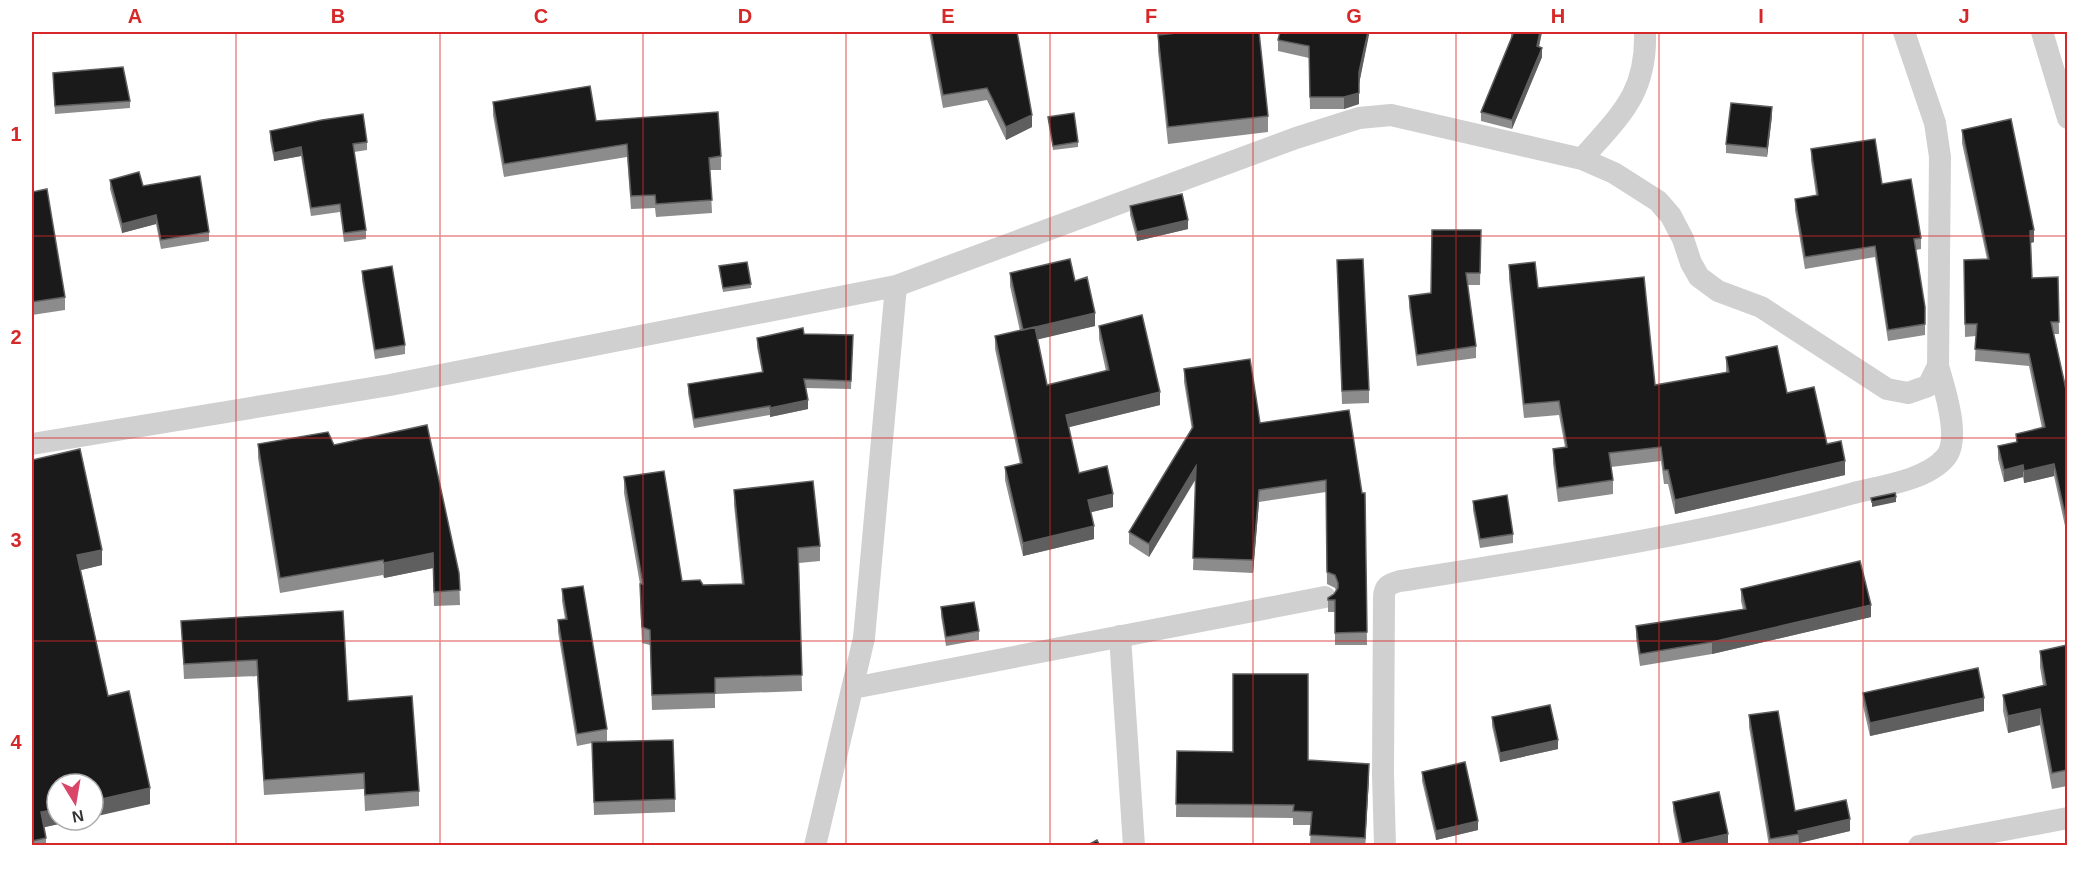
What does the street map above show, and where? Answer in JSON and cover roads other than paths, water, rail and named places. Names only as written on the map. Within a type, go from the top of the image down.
[{"type":"street","points":[[1582,159],[1626,108],[1638,87],[1645,49],[1645,32]]},
{"type":"street","points":[[1384,846],[1384,590],[1389,585],[1400,581],[1557,556],[1678,533],[1813,504],[1916,476],[1934,468],[1948,456],[1952,436],[1950,411],[1938,366],[1940,157],[1935,123],[1904,32]]},
{"type":"street","points":[[2042,32],[2067,118]]},
{"type":"street","points":[[32,444],[390,385],[896,286],[1296,138],[1359,118],[1391,115],[1582,159],[1614,173],[1658,201],[1671,216],[1683,239],[1690,263],[1699,277],[1718,291],[1761,307],[1887,389],[1908,393],[1928,386],[1938,366]]},
{"type":"street","points":[[814,846],[853,688],[865,627],[896,286]]},
{"type":"street","points":[[853,688],[1325,597]]},
{"type":"street","points":[[1120,636],[1134,846]]},
{"type":"street","points":[[1919,846],[2067,818]]}]
